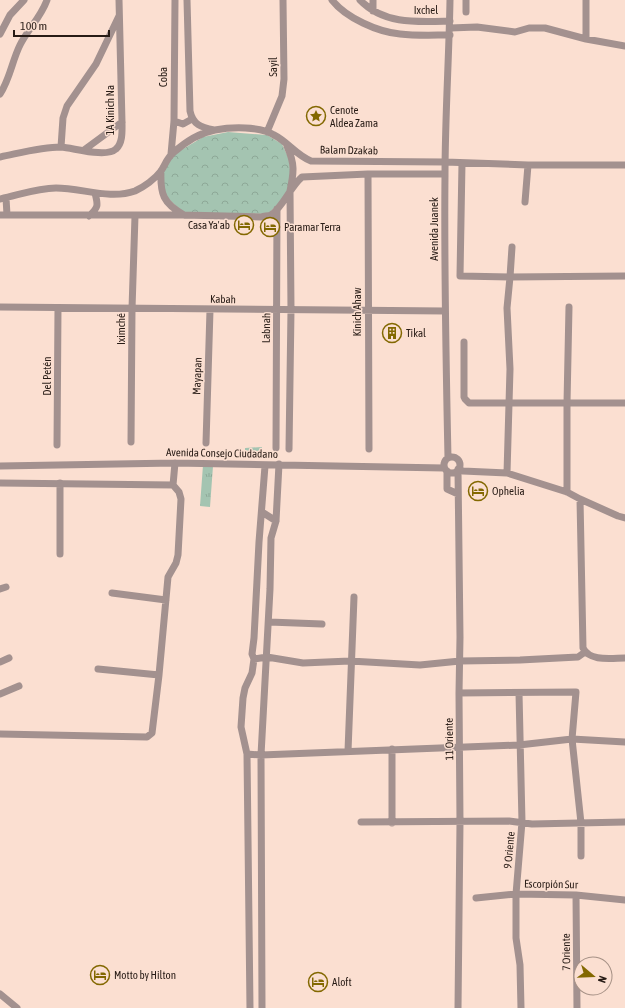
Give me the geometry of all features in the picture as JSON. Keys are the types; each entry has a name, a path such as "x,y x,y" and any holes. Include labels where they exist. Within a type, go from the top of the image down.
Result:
{"street":[{"path":"0,34 10,15 24,0"},
{"path":"0,94 8,79 20,46 44,10 48,0"},
{"name":"1A Kinich Na","path":"0,157 61,147 101,152 110,152 116,149 121,140 122,122 119,0"},
{"name":"Coba","path":"171,154 174,121 175,0"},
{"path":"187,0 189,99 192,119 204,127 214,130"},
{"name":"Sayil","path":"267,132 282,96 284,79 283,0"},
{"path":"332,0 336,5 352,17 370,26 400,34 450,28 477,27 515,32 529,28 545,28 586,39 625,46"},
{"name":"Ixchel","path":"360,0 374,11 389,18 450,28"},
{"path":"373,0 374,11"},
{"name":"Avenida Juanek","path":"448,458 445,311 445,162 450,0"},
{"path":"466,0 466,12"},
{"path":"586,0 586,39"},
{"path":"61,147 63,118 67,106 96,64 120,14"},
{"path":"385,31 389,18"},
{"path":"174,121 183,124 192,119"},
{"path":"84,150 122,122"},
{"name":"Balam Dzakab","path":"3,199 36,190 56,188 118,195 135,191 149,182 161,171 171,154 186,142 214,130 250,128 267,132 281,138 303,158 311,161 445,162 528,165 625,165"},
{"path":"286,144 294,166 294,175 290,191 291,310 289,449"},
{"path":"462,163 460,276 510,278 625,276"},
{"path":"525,202 528,165"},
{"path":"161,171 160,185 162,195 171,206 184,215"},
{"path":"3,199 4,215 184,215 261,217 270,215 277,209 295,183 302,177 368,174 445,174"},
{"name":"Kinich Ahaw","path":"368,174 369,449"},
{"path":"89,216 96,210 97,206 95,193"},
{"name":"Labnah","path":"276,448 277,209"},
{"name":"Iximché","path":"131,442 132,309 135,216"},
{"path":"507,473 510,369 507,308 512,247"},
{"name":"Kabah","path":"0,307 445,311"},
{"path":"567,492 569,307"},
{"name":"Del Petén","path":"57,445 58,308"},
{"name":"Mayapan","path":"206,442 210,310"},
{"path":"464,342 465,399 471,403 625,403"},
{"path":"458,470 460,464 458,459 453,457 448,458 444,462 447,489 458,494"},
{"path":"0,734 147,737 152,733 168,577 176,563 178,555 181,499 179,492 174,485 175,463"},
{"name":"Avenida Consejo Ciudadano","path":"0,466 175,463 265,466 280,464 446,470"},
{"path":"262,1008 261,755 267,657 271,538 276,521 280,464"},
{"path":"250,1008 247,754 241,727 245,688 252,673 254,659 252,654 265,466"},
{"path":"446,470 452,473 458,470 507,473 567,492 580,500 625,518"},
{"name":"11 Oriente","path":"458,470 460,661 458,1008"},
{"path":"0,483 174,485"},
{"path":"60,484 60,554"},
{"path":"580,500 583,648 585,652 596,658 625,658"},
{"path":"262,512 276,521"},
{"path":"259,542 271,538"},
{"path":"257,587 270,589"},
{"path":"112,593 166,600"},
{"path":"348,751 350,661 354,597"},
{"path":"268,622 322,624"},
{"path":"254,659 267,657 303,663 350,661 420,665 460,661 578,657 585,652"},
{"path":"0,662 9,658"},
{"path":"98,669 159,675"},
{"path":"252,673 265,679"},
{"path":"0,694 19,686"},
{"path":"459,693 576,692 572,739 581,823 581,856"},
{"name":"9 Oriente","path":"519,693 522,822 516,894 516,938 520,964 521,1008"},
{"path":"247,754 261,755 460,747 519,744 572,739 625,742"},
{"path":"392,749 392,823"},
{"path":"361,822 392,823 509,821 532,824 625,822"},
{"path":"249,848 261,847"},
{"name":"Escorpión Sur","path":"476,898 516,894 576,895 625,900"},
{"name":"7 Oriente","path":"576,895 577,1008"},
{"path":"0,994 17,1008"}],"green space":[{"path":"228,132 267,135 282,144 289,159 291,179 288,191 268,214 184,213 163,194 163,172 173,155 203,137"},
{"path":"262,447 262,456 245,457 245,448"},
{"path":"203,465 213,466 210,507 200,506"}],"place":[{"name":"Cenote Aldea Zama","path":"316,116"},
{"name":"Casa Ya'ab","path":"244,225"},
{"name":"Paramar Terra","path":"270,227"},
{"name":"Tikal","path":"392,333"},
{"name":"Ophelia","path":"478,491"},
{"name":"Motto by Hilton","path":"100,975"},
{"name":"Aloft","path":"318,982"}]}
